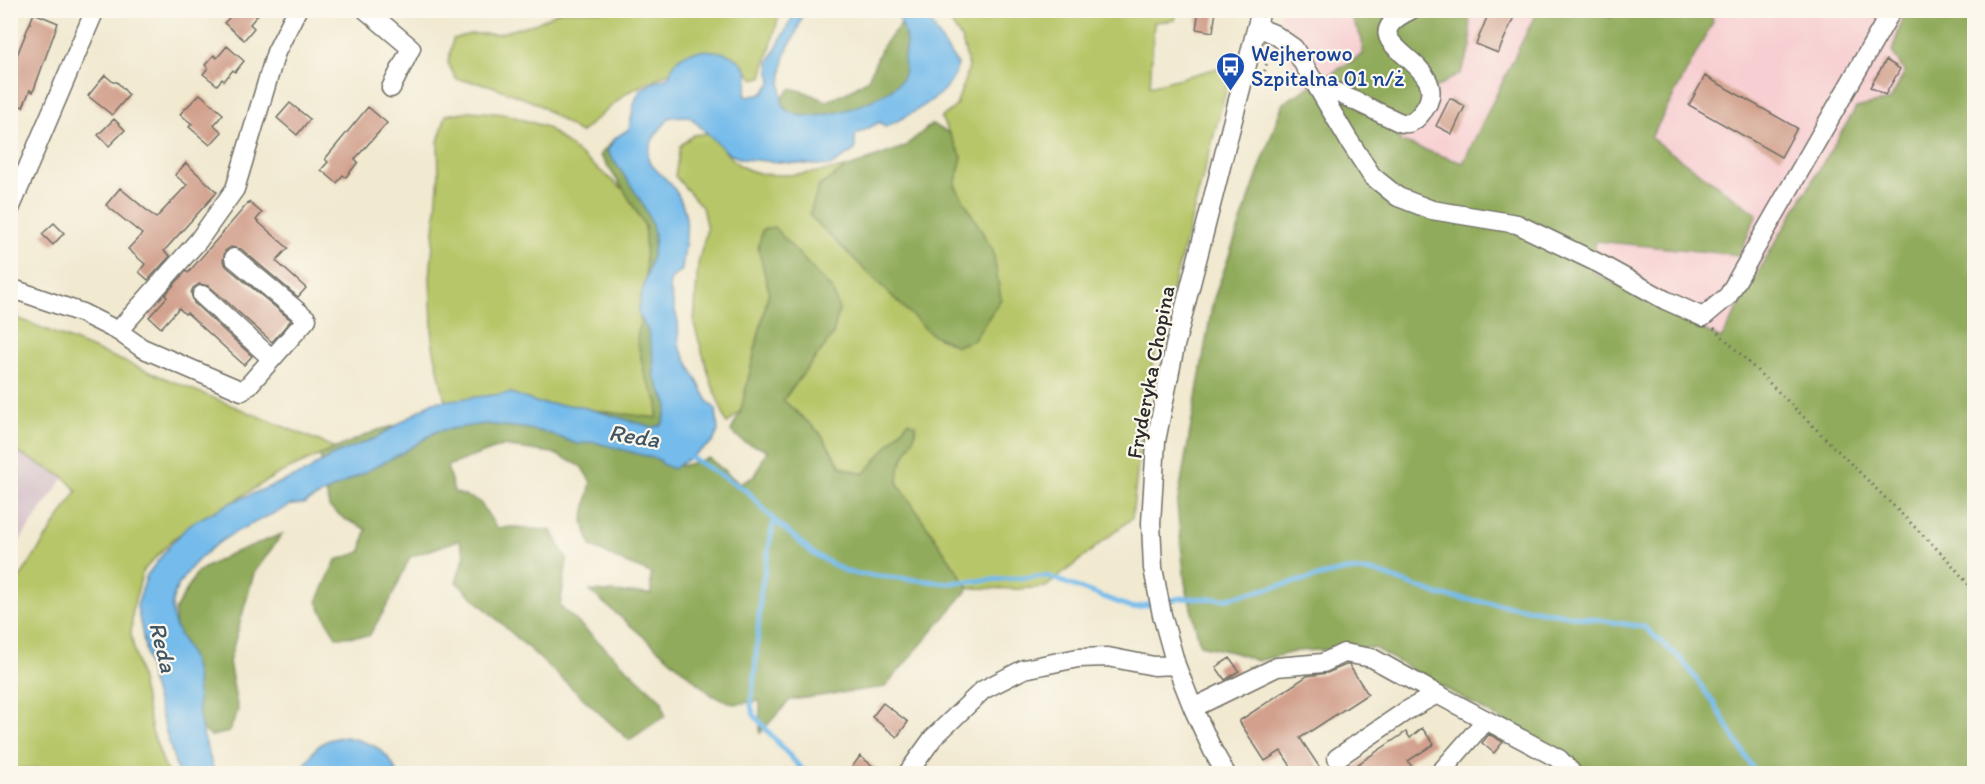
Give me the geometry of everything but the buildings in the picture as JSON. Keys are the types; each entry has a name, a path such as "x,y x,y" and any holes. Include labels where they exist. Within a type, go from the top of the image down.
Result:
{"street":[{"path":"10,209 95,10"},
{"path":"118,331 198,241 235,189 276,52 297,10"},
{"path":"366,10 411,48 391,88"},
{"path":"1313,81 1399,122 1412,123 1424,111 1431,94 1430,85 1419,66 1393,46 1389,35 1389,26 1392,21 1411,10"},
{"path":"1259,19 1274,34 1294,48 1372,176 1398,197 1432,210 1517,224 1702,317 1728,296 1892,10"},
{"name":"Fryderyka Chopina","path":"1226,774 1193,708 1176,665 1162,615 1153,568 1151,523 1156,441 1175,346 1259,19"},
{"path":"10,288 82,313 118,331 142,348 242,391 307,319 234,258"},
{"path":"202,295 272,359"},
{"path":"1193,708 1276,667 1323,663 1344,653 1372,658 1559,759 1574,774"},
{"path":"907,774 933,738 983,690 1024,669 1078,658 1108,657 1154,666 1176,665"},
{"path":"1337,758 1406,711 1437,694"},
{"path":"1439,774 1486,720"}],"path":[{"path":"1262,82 1270,53"},
{"path":"1702,317 1948,560 1974,591"}],"shaded area":[{"path":"1282,11 1974,11 1721,339 1591,272 1313,105 1284,51 1274,48"},
{"path":"11,449 64,477 11,553"}],"green space":[{"path":"776,10 779,16 762,77 754,79 736,59 712,52 628,92 580,133 536,103 489,85 456,79 448,63 453,39 470,34 497,34 537,23 560,11"},
{"path":"943,11 1177,11 1175,20 1154,22 1150,86 1233,64 1147,384 1132,518 1046,587 969,588 898,484 899,468 915,434 908,422 865,474 841,467 820,433 783,400 833,335 758,247 769,291 741,410 727,424 711,382 694,324 698,264 707,229 702,207 675,176 680,146 693,135 709,133 741,166 764,174 792,174 846,168 819,186 993,251 955,185 962,157 941,118 956,106 969,67 962,40"},
{"path":"1348,11 1470,11 1471,47 1460,74 1431,90 1399,141 1463,163 1537,11 1593,11 1611,18 1615,11 1711,11 1713,22 1651,138 1757,214 1739,255 1596,241 1591,271 1721,339 1768,255 1856,108 1890,100 1905,72 1892,52 1905,11 1974,11 1974,773 1585,773 1563,755 1374,648 1298,651 1257,661 1236,653 1200,645 1185,583 1177,505 1213,301 1283,103 1363,54 1362,39"},
{"path":"900,25 919,41 905,114 761,122 791,88 827,101 848,92 868,79 883,45"},
{"path":"470,111 505,114 546,127 624,190 645,226 645,376 658,402 657,418 522,403 447,410 433,346 430,278 439,174 438,142 446,115"},
{"path":"932,124 949,133 962,157 955,185 993,251 1001,299 974,340 957,346 931,334 809,215 819,186 846,168 904,147"},
{"path":"613,140 652,196 676,408 661,449 681,466 709,458 740,484 755,476 767,450 744,442 731,431 741,410 769,291 758,247 763,229 774,227 833,291 839,310 833,335 783,400 820,433 841,467 864,474 908,422 916,425 915,434 899,468 898,484 969,588 885,687 790,700 760,733 760,701 734,704 712,695 590,591 651,594 651,573 591,546 583,521 591,482 581,466 553,453 502,446 447,466 454,492 479,501 497,528 516,527 552,531 567,560 560,606 662,701 665,716 629,740 456,582 465,555 459,540 410,557 391,599 369,636 336,637 317,602 336,560 361,552 366,529 345,519 329,507 320,455 378,430 428,418 567,407 657,418 658,402 645,376 637,339 646,283 645,226 600,155"},
{"path":"10,315 336,448 278,474 174,538 143,571 133,607 131,635 152,731 167,773 75,773 56,767 11,769 11,591 77,491 64,477 11,449"},
{"path":"282,534 254,573 229,662 238,711 229,732 211,736 195,724 176,641 175,610 197,572 230,554"}],"water":[{"name":"Reda","path":"788,11 803,12 795,35 787,48 782,69 783,105 791,113 806,116 824,115 844,110 864,104 896,86 905,73 906,41 896,11 926,11 937,34 957,64 954,76 941,93 913,113 885,127 880,122 855,135 855,150 830,166 742,159 729,154 689,116 670,117 655,136 648,159 673,187 680,198 686,217 682,270 672,278 669,285 678,323 679,346 709,403 716,409 718,431 713,442 673,469 662,464 660,460 594,442 577,444 548,433 523,428 485,424 437,431 404,452 303,504 291,505 232,534 194,564 175,591 173,599 174,622 195,669 199,716 214,773 178,773 152,684 137,606 147,575 190,524 230,503 311,470 313,466 331,456 378,437 433,402 511,393 538,403 579,406 652,427 663,423 668,405 654,376 654,361 648,331 638,313 653,254 654,234 651,222 638,196 607,151 615,138 629,129 635,101 642,89 668,77 677,60 685,55 706,50 738,60 745,67 748,78 745,94 748,97 762,94 771,83 769,62 793,16"},
{"path":"345,737 370,744 383,752 397,773 301,773 322,743"}],"waterway":[{"path":"687,455 747,491 774,520 814,554 847,572 948,583 1047,576 1133,608 1181,598 1224,599 1346,570 1376,572 1439,595 1644,627 1683,661 1715,705 1756,774"},
{"path":"774,520 761,591 751,706 754,715 806,774"}],"place":[{"name":"Wejherowo Szpitalna 01 n/ż","path":"1230,92"}]}
